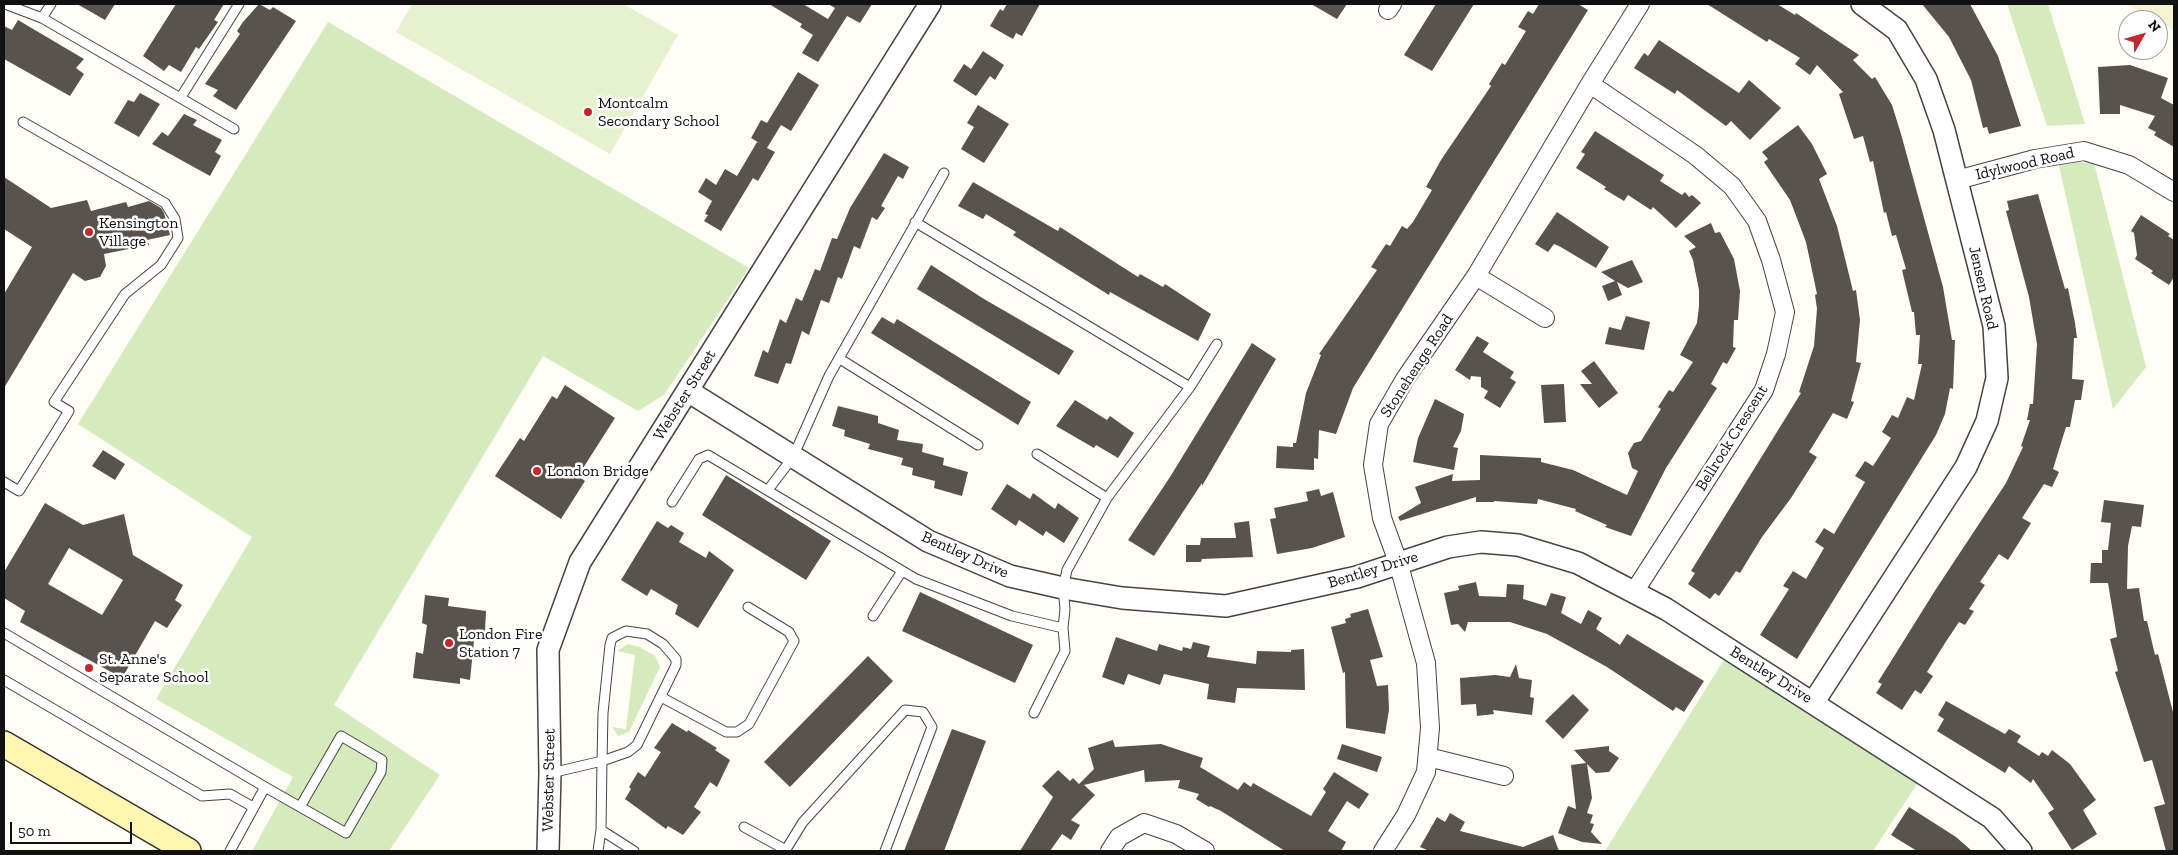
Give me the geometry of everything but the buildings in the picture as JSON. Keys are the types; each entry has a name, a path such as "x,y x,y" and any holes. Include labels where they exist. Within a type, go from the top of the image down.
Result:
{"main road":[{"path":"4,744 188,851"}],"street":[{"name":"Webster Street","path":"548,851 550,773 548,650 580,562 930,4"},
{"name":"Stonehenge Road","path":"1383,851 1406,815 1426,772 1430,728 1426,663 1398,562 1382,518 1373,465 1379,424 1404,379 1476,276 1590,84 1640,4"},
{"name":"Jensen Road","path":"1813,702 1966,467 1987,421 1997,378 1994,326 1944,130 1926,79 1897,30 1862,4"},
{"name":"Bellrock Crescent","path":"1590,84 1695,155 1732,186 1757,221 1771,260 1784,312 1776,354 1764,390 1634,592"},
{"name":"Idylwood Road","path":"1957,180 2035,159 2084,151 2129,165 2174,192"},
{"path":"1476,276 1545,318"},
{"name":"Bentley Drive","path":"688,390 928,541 1010,576 1063,588 1122,598 1226,606 1357,577 1448,547 1481,542 1518,544 1578,563 1666,609 1992,818 2021,851"},
{"path":"1428,757 1504,776"},
{"path":"1110,851 1119,838 1144,823 1176,834 1205,851"}],"lane":[{"path":"4,4 42,18 234,129"},
{"path":"42,18 51,4"},
{"path":"181,97 239,4"},
{"path":"4,482 19,491 69,411 54,402 125,294 161,265 178,238 175,219 165,203 23,122"},
{"path":"768,490 793,456 829,376 914,222 944,172"},
{"path":"914,222 1190,387"},
{"path":"1034,714 1065,651 1063,588 1067,570 1107,498 1190,387 1217,344"},
{"path":"840,359 978,445"},
{"path":"1037,454 1107,498"},
{"path":"672,502 699,459 708,455 916,579 1012,616 1063,628"},
{"path":"873,616 902,571"},
{"path":"661,697 726,732 737,732 749,724 794,641 790,632 748,607"},
{"path":"550,773 602,761 628,752 637,745 676,665 676,659 669,649 656,639 637,632 626,631 612,638 603,713 602,761 601,830 598,851"},
{"path":"4,633 300,807 346,833 382,772 382,760 341,736 300,807"},
{"path":"4,680 202,796 230,794 253,807"},
{"path":"744,827 785,850 803,822 905,710 923,712 932,727 885,851"},
{"path":"230,851 253,807 266,787"},
{"path":"601,830 634,851"}],"shaded area":[{"path":"2126,4 2174,4 2174,31 2168,27 2168,10 2138,10"}],"green space":[{"path":"412,4 623,4 678,35 610,154 396,32"},
{"path":"2007,4 2048,4 2085,124 2047,126"},
{"path":"328,22 749,268 664,395 638,411 543,356 334,705 440,775 389,851 252,851 293,777 156,699 252,537 78,424"},
{"path":"2058,161 2094,163 2146,367 2113,409"},
{"path":"628,644 640,647 655,656 660,667 629,732 618,736 612,727 626,729 635,655 617,651"},
{"path":"1725,658 1919,781 1873,851 1605,851"}],"place":[{"name":"Montcalm Secondary School","path":"588,112"},
{"name":"Kensington Village","path":"89,232"},
{"name":"London Bridge","path":"537,471"},
{"name":"London Fire Station 7","path":"449,643"},
{"name":"St. Anne's Separate School","path":"89,668"}]}
